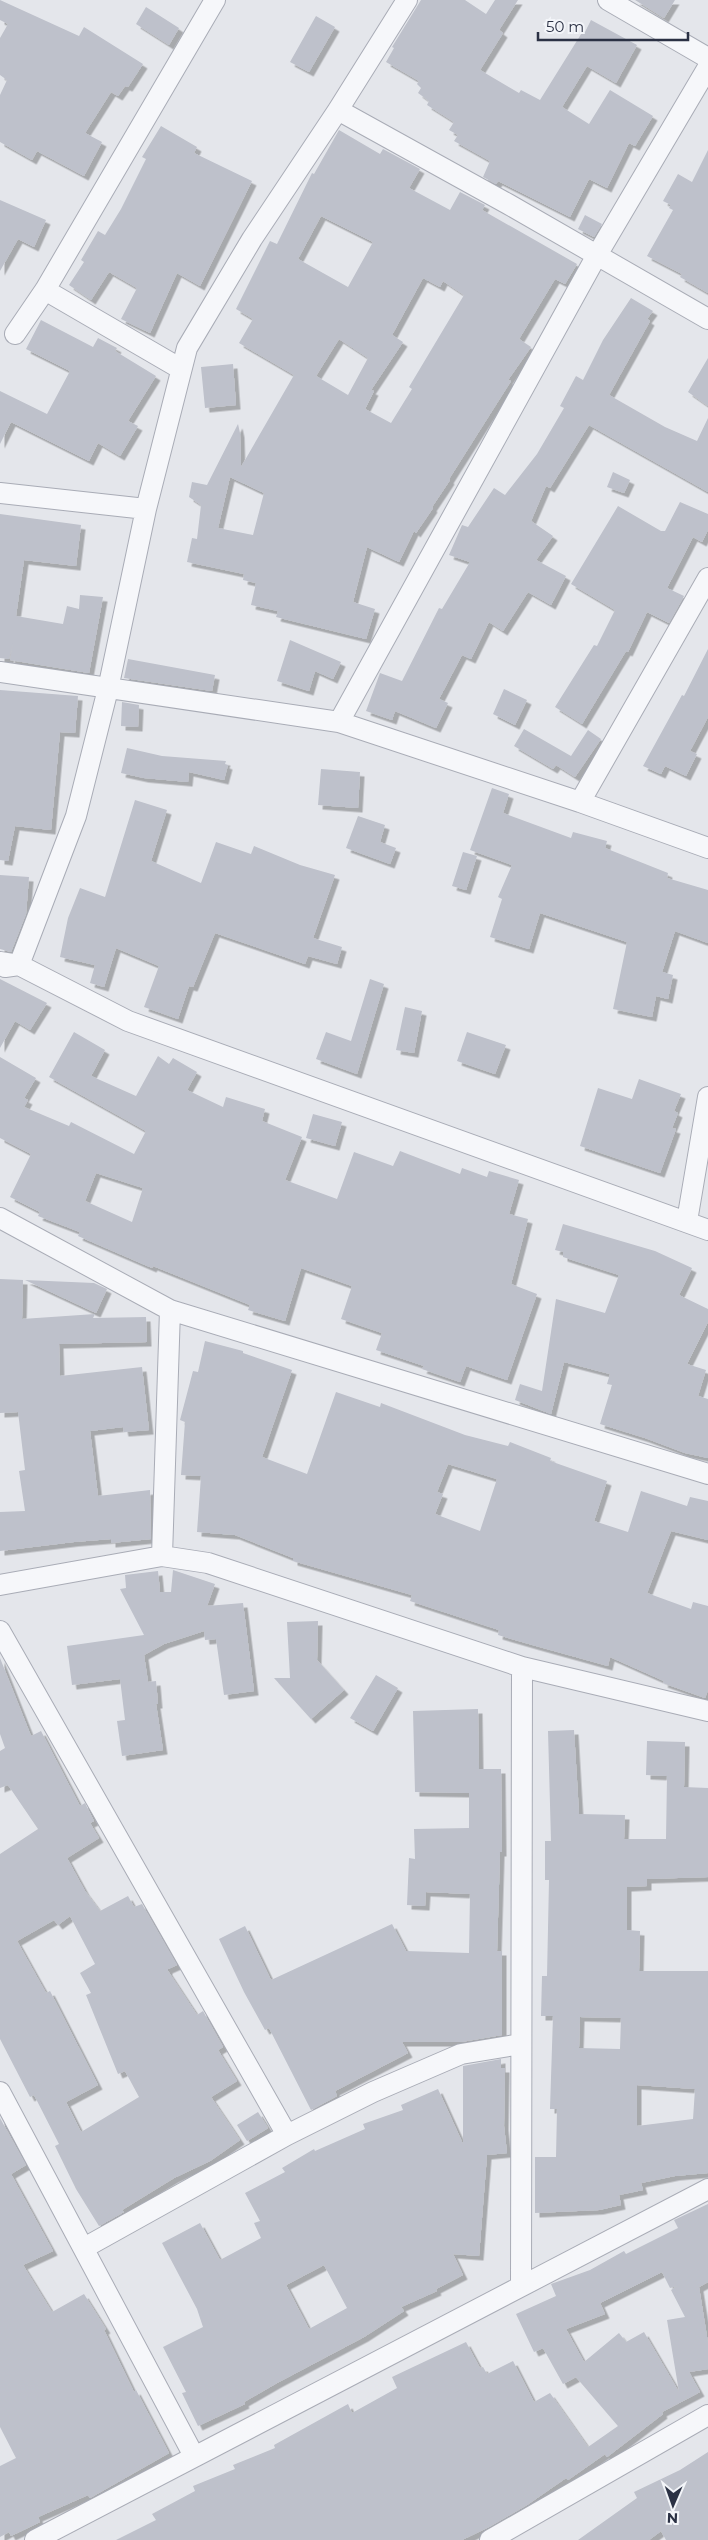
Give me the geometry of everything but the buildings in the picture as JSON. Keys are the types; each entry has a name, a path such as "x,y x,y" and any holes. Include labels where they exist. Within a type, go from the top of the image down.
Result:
{"street":[{"path":"15,334 45,290 215,0"},
{"path":"407,0 338,110 252,238 187,348 146,509 108,690 76,816 6,965 128,1021 708,1230"},
{"path":"608,0 708,58"},
{"path":"339,722 597,255 708,67"},
{"path":"338,110 708,319"},
{"path":"45,290 181,369"},
{"path":"0,493 146,509"},
{"path":"580,802 708,578"},
{"path":"0,672 108,690 339,722 580,802 708,848"},
{"path":"687,1221 708,1097"},
{"path":"0,1218 170,1310 708,1474"},
{"path":"162,1556 170,1310"},
{"path":"0,1586 162,1556 208,1563 522,1666 708,1711"},
{"path":"0,1631 287,2134"},
{"path":"521,2285 522,1666"},
{"path":"84,2248 287,2134 372,2092 461,2054 521,2044"},
{"path":"0,2092 194,2456"},
{"path":"35,2540 708,2189"},
{"path":"490,2540 708,2415"}]}
